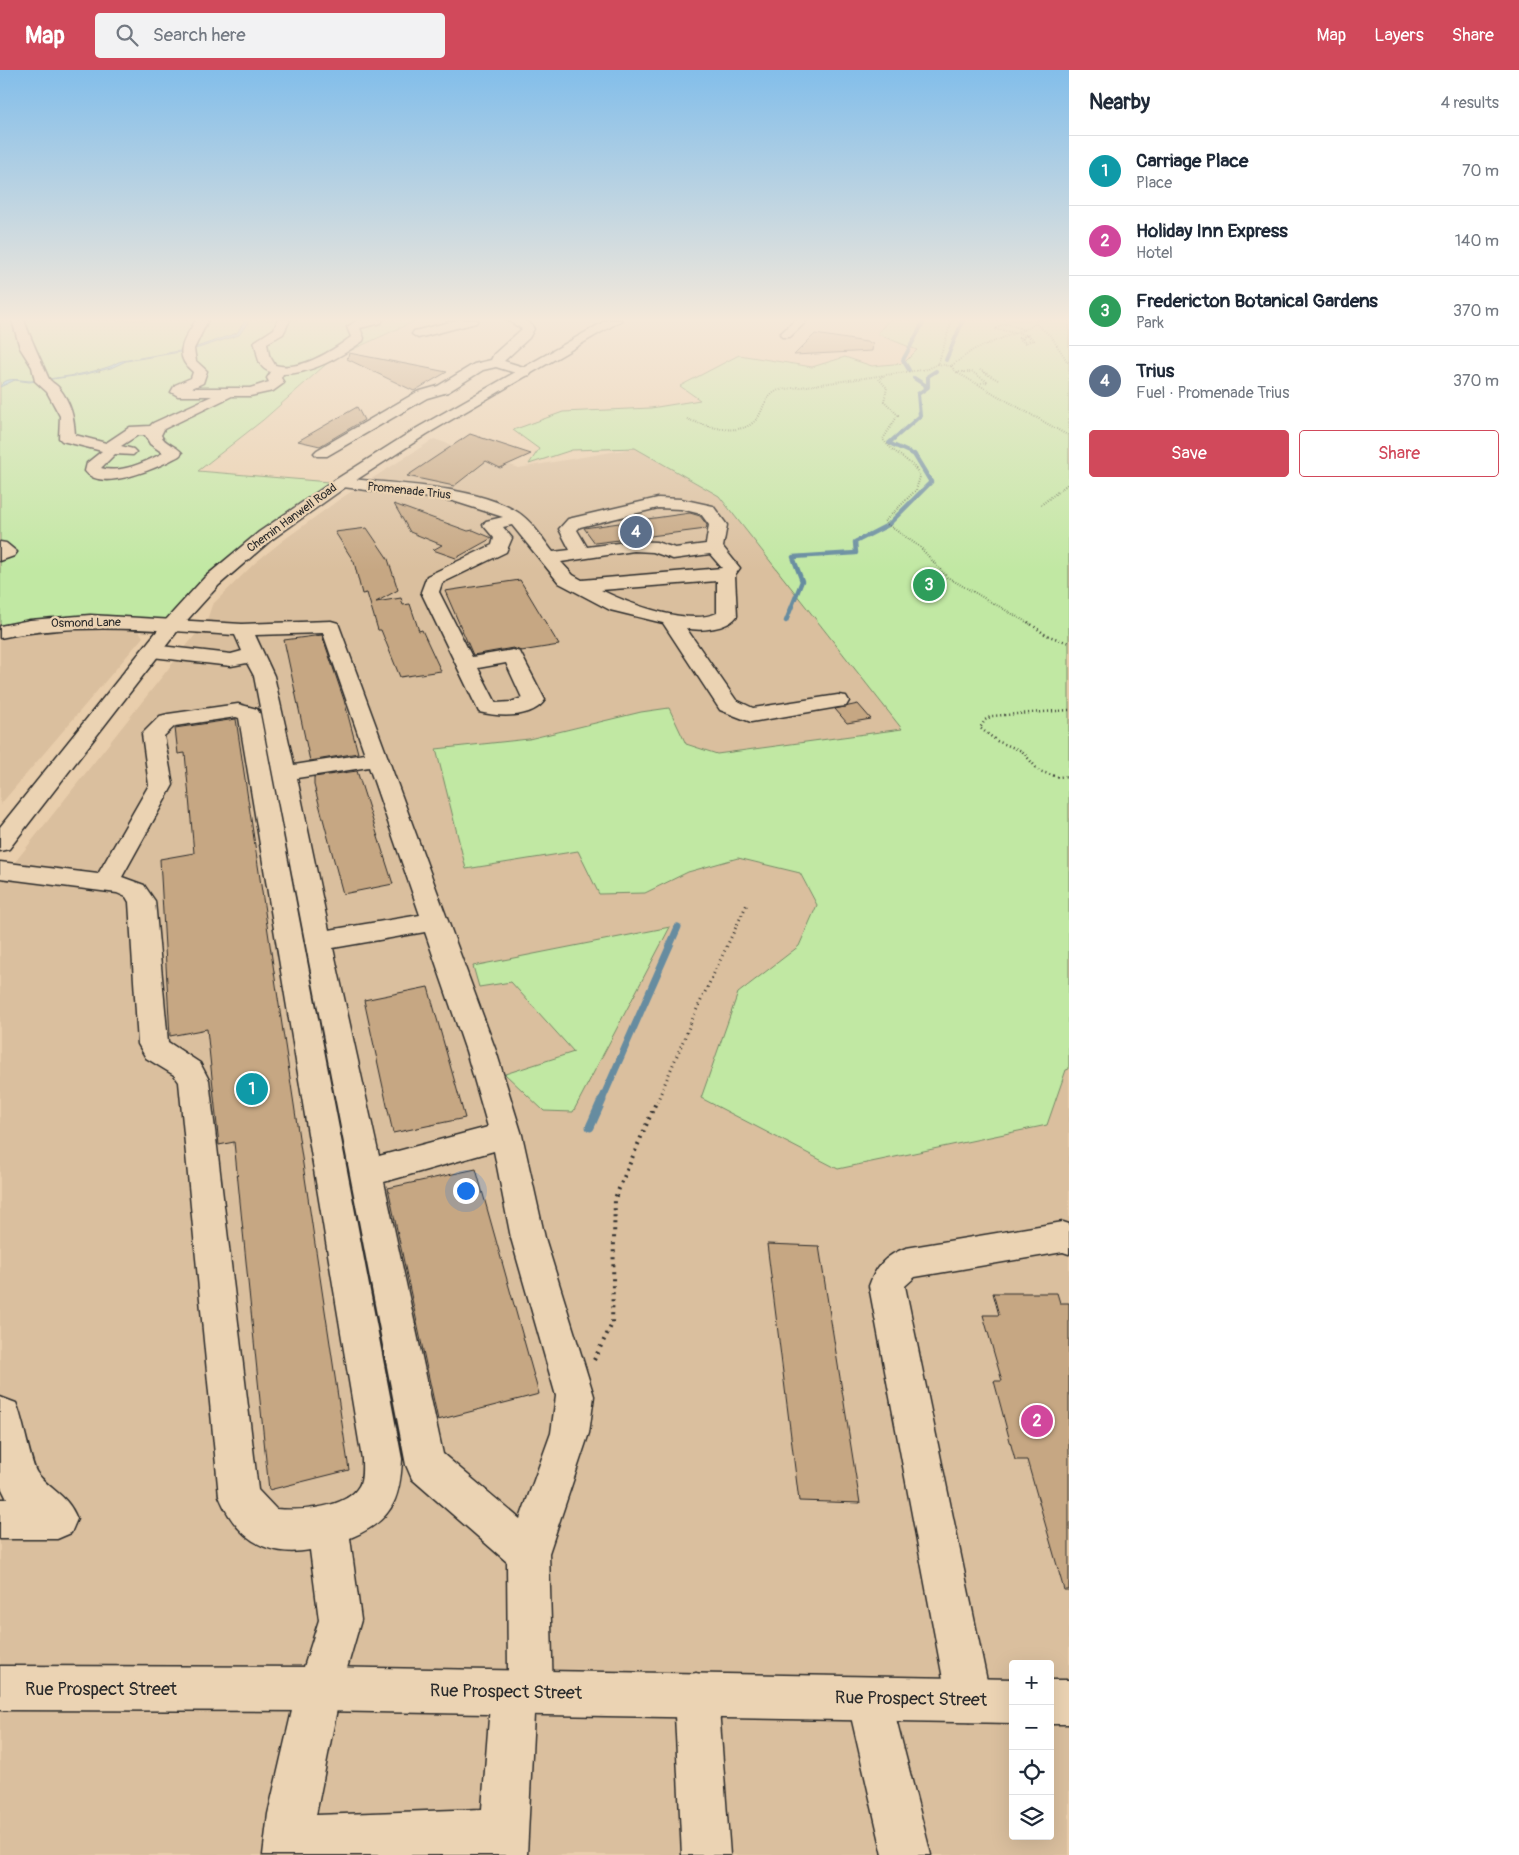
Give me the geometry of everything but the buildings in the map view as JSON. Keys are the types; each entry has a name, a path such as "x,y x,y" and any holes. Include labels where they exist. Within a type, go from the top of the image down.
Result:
{"main road":[{"path":"60,403 67,416 67,438 108,444 134,453 146,461 154,462"},
{"path":"108,444 106,456 93,466 96,473 117,474 138,470 174,453 155,441 154,431 162,423 209,403"},
{"path":"322,453 408,403"},
{"name":"Chemin Hanwell Road","path":"0,843 172,625 212,581 264,536 341,483 422,431 470,403"},
{"path":"108,444 135,430 154,431"},
{"name":"Promenade Trius","path":"341,483 454,496 491,506 515,519 566,579 617,606 670,619 693,624 713,622 727,616 726,575"},
{"path":"581,553 568,529 574,522 658,503 681,504 707,510 718,525 714,548"},
{"path":"466,664 430,592 434,580 500,548 503,538 492,525 515,519"},
{"path":"549,558 634,546 656,547 673,554 714,548"},
{"path":"0,547 8,552 0,556"},
{"path":"586,589 726,575 731,568 714,548"},
{"path":"670,619 728,705 751,715 838,701"},
{"name":"Osmond Lane","path":"0,632 49,624 90,622 172,625 248,643"},
{"path":"152,652 231,660 248,643 331,627 481,1051 506,1135 528,1238 575,1396 570,1433 528,1553 522,1692 504,1843 288,1847 292,1814 319,1689 340,1620 328,1526"},
{"path":"248,643 264,676 426,1465 528,1553"},
{"path":"0,870 122,885 135,891 142,901 153,1044 157,1052 186,1068 193,1076 196,1092 240,1496 248,1513 265,1526 287,1532 328,1526 360,1512 374,1501 380,1488 382,1460 249,714 238,710 168,721 157,729 153,734 161,785 106,882"},
{"path":"284,773 378,758"},
{"path":"318,942 436,921"},
{"path":"366,1172 506,1135"},
{"path":"969,1700 888,1286 890,1277 906,1263 1063,1237 1069,1239"},
{"path":"0,1416 3,1416 19,1483 57,1519 0,1519"},
{"name":"Rue Prospect Street","path":"0,1688 319,1689 1009,1701"},
{"path":"696,1695 706,1855"},
{"path":"869,1699 907,1855"},
{"path":"1054,1702 1069,1702"}],"path":[{"path":"687,419 700,425 739,428 753,424 765,403"},
{"path":"886,403 898,415 883,439 887,446 916,469 920,476 919,486 884,522 920,547 947,577 1018,615 1046,635 1069,643"},
{"path":"1013,403 1069,436"},
{"path":"1041,505 1069,483"},
{"path":"1069,710 992,716 984,720 980,728 997,741 1022,751 1039,771 1058,777 1069,776"},
{"path":"575,1396 612,1324 615,1198 696,1011 747,904"}],"shaded area":[{"path":"434,439 519,468 635,448 719,496 902,729 717,754 686,744 641,712 529,739 437,749 466,869 578,851 645,893 688,872 738,858 800,873 817,905 799,946 738,993 1069,1069 1069,1855 0,1855 0,881 207,620 212,605 256,562 340,499"},
{"path":"134,623 143,637 0,805 0,632"}],"green space":[{"path":"0,403 282,403 198,471 341,483 265,536 172,625 0,632"},
{"path":"680,403 1069,403 1069,1069 1066,1070 1047,1125 838,1169 701,1098 738,993 799,946 817,905 800,873 738,858 688,872 645,893 599,894 578,851 466,869 436,749 529,739 641,712 669,708 686,744 717,754 902,729 719,496 635,448 572,450 529,464 539,449 513,430 563,412 651,408"},
{"path":"670,927 573,1112 544,1111 505,1074 574,1052 511,982 479,987 473,966"}],"waterway":[{"path":"914,455 889,443 920,416 919,403"},
{"path":"786,621 802,581 793,557 856,553 855,542 888,525 931,482 914,455"},
{"path":"601,1102 678,927"},
{"path":"590,1127 602,1100"}],"place":[{"name":"Trius","path":"636,532"},
{"name":"Fredericton Botanical Gardens","path":"929,585"},
{"name":"Carriage Place","path":"252,1089"},
{"name":"Holiday Inn Express","path":"1037,1421"}]}
